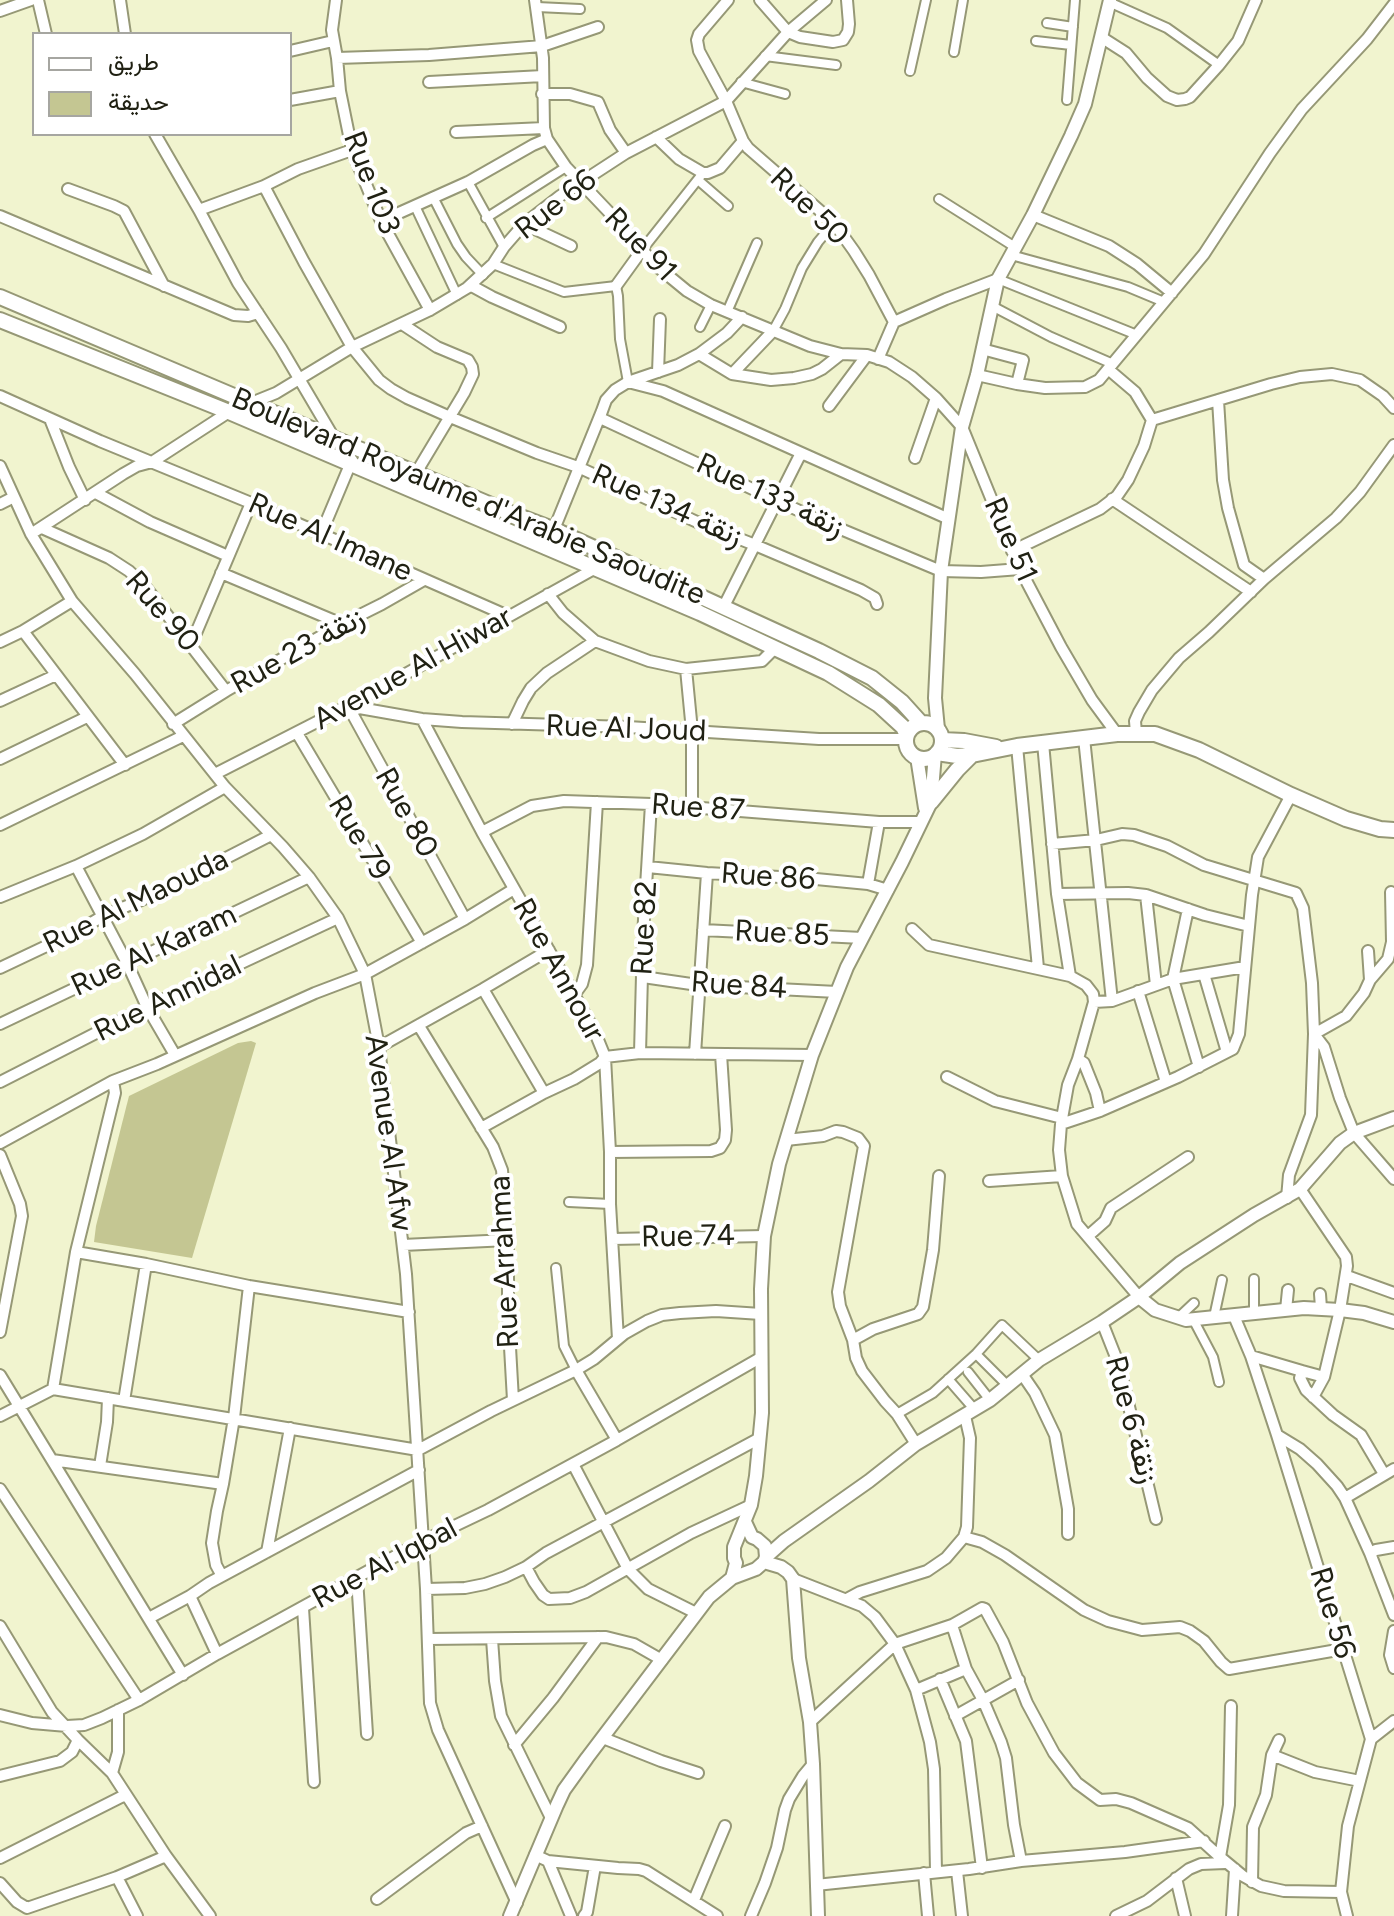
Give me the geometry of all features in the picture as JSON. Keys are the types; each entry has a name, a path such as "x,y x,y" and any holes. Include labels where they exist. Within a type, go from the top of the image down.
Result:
{"main road":[{"name":"Boulevard Royaume d'Arabie Saoudite","path":"0,297 555,530 846,664 872,678 902,702 933,737"},
{"name":"Boulevard Royaume d'Arabie Saoudite","path":"0,320 229,412 700,613 828,673 868,698 903,727 909,750 917,757"},
{"path":"906,737 913,727 933,737 957,756 1117,734 1155,734 1199,750 1346,819 1394,830"},
{"path":"933,737 1001,749"},
{"path":"917,757 926,758 933,737"},
{"path":"926,812 950,778 972,755"}],"street":[{"path":"0,11 31,0"},
{"path":"38,0 46,32"},
{"path":"120,0 125,32"},
{"name":"Rue 103","path":"336,0 332,20 333,41 352,150 381,221 430,310"},
{"name":"Rue 50","path":"728,0 710,18 697,40 699,51 743,141 757,158 834,223 854,251 894,322"},
{"path":"760,0 788,32 800,37 837,42 843,40 849,28 847,0"},
{"name":"Rue 66","path":"229,412 276,393 352,347 457,295 483,275 524,224 579,183 626,153 726,101 788,32 826,0"},
{"path":"910,71 926,0"},
{"path":"954,52 963,0"},
{"path":"1067,100 1075,0"},
{"path":"1101,37 1126,53 1167,96 1177,100 1190,97 1238,41 1256,0"},
{"path":"732,1578 736,1563 733,1552 751,1505 760,1438 764,1236 786,1140 812,1055 862,938 926,812 941,571 962,427 998,279 1033,215 1085,104 1110,1 1167,28 1219,65"},
{"path":"545,134 542,46 536,3 580,9"},
{"path":"977,375 1045,388 1085,387 1099,380 1204,254 1295,117 1367,39 1394,4"},
{"path":"1047,23 1073,27"},
{"path":"337,58 542,46 598,27"},
{"path":"292,51 333,41"},
{"path":"1036,41 1071,45"},
{"path":"765,56 836,65"},
{"path":"429,82 543,76"},
{"path":"741,82 785,94"},
{"path":"292,100 340,91"},
{"path":"542,94 570,94 598,102 610,130 626,153"},
{"path":"456,132 545,134"},
{"path":"381,221 468,182 533,145 545,134"},
{"name":"Rue 91","path":"545,134 579,183 676,282 711,305 810,346 878,359"},
{"path":"156,136 238,283 334,438"},
{"path":"656,137 728,206"},
{"path":"628,382 620,339 616,286 700,176 720,168 743,141"},
{"path":"199,210 352,150"},
{"path":"486,218 566,167"},
{"path":"468,182 504,247"},
{"name":"Rue 134 زنقة","path":"264,186 352,347 379,380 391,389 450,417 578,467 697,522 861,590 875,598 877,604"},
{"path":"68,189 124,211 164,286"},
{"path":"433,197 457,244 483,275"},
{"path":"939,199 1013,251 1168,298"},
{"path":"415,206 457,295"},
{"path":"1033,215 1109,246 1137,264 1168,298"},
{"path":"0,216 234,315 258,313"},
{"path":"732,374 773,331 802,268 834,223"},
{"path":"524,224 571,246"},
{"path":"727,312 757,243"},
{"path":"493,264 564,292 616,286"},
{"path":"829,406 878,359 894,322 998,279 1137,335"},
{"path":"470,285 560,327"},
{"path":"700,327 711,305"},
{"path":"992,306 1110,367 1135,392 1152,420 1144,446 1117,496 1100,509 1012,551"},
{"path":"546,549 609,396 628,382 678,365 699,354 742,317"},
{"path":"658,372 660,319"},
{"path":"402,324 437,347 468,360 473,374 416,473"},
{"path":"982,349 1023,360 1017,384"},
{"path":"699,354 732,374 771,380 794,378 822,369 841,354"},
{"name":"Rue 51","path":"878,359 900,367 936,398 962,427 1020,569 1092,700 1117,734"},
{"path":"1152,420 1300,377 1332,374 1360,380 1394,408"},
{"path":"628,382 663,391 949,519"},
{"name":"Rue Al Imane","path":"0,396 508,616"},
{"path":"915,458 936,398"},
{"path":"1218,400 1228,508 1244,565 1264,579"},
{"path":"31,534 123,474 152,462 229,412"},
{"name":"Rue 133 زنقة","path":"600,418 832,526 941,571"},
{"path":"50,419 85,500"},
{"path":"1136,733 1135,721 1139,712 1152,690 1179,658 1336,518 1360,492 1394,445"},
{"path":"321,534 357,447"},
{"path":"723,608 801,453"},
{"name":"Avenue Al Afw","path":"0,466 31,534 72,601 225,787 309,877 338,918 365,974 379,1047 409,1312 430,1703 438,1730 517,1903"},
{"path":"96,493 150,522 228,556"},
{"path":"0,504 14,497"},
{"path":"1112,499 1251,592"},
{"path":"190,642 251,503"},
{"name":"Rue 90","path":"42,528 109,558 129,571 144,585 226,691"},
{"path":"594,569 601,552"},
{"name":"Avenue Al Hiwar","path":"215,774 348,706 594,569"},
{"path":"941,571 1020,569"},
{"path":"221,573 342,624"},
{"name":"Rue 23 زنقة","path":"173,724 342,624 424,580"},
{"path":"548,594 563,613 595,641 649,661 686,669 762,661 774,649"},
{"path":"1,639 23,631 72,601"},
{"path":"23,631 125,765"},
{"path":"512,724 531,688 547,673 595,641"},
{"path":"686,669 692,731 692,806"},
{"path":"0,701 56,675"},
{"name":"Rue Al Joud","path":"348,706 422,719 819,739 906,737"},
{"name":"Rue 80","path":"348,706 465,919"},
{"path":"0,759 87,717"},
{"name":"Rue Annour","path":"422,719 594,1030 605,1057 618,1339"},
{"name":"Rue 79","path":"297,733 422,943"},
{"path":"0,825 183,736"},
{"path":"1084,738 1112,1001"},
{"path":"1043,743 1057,894 1070,976"},
{"path":"1017,746 1038,968"},
{"path":"917,757 926,812"},
{"path":"0,897 143,834 225,787"},
{"path":"947,1077 995,1101 1061,1121 1100,1111 1233,1049 1239,1034 1258,857 1291,795"},
{"name":"Rue 87","path":"482,832 532,806 564,801 692,806 879,822 926,812"},
{"path":"574,995 582,984 587,965 597,802"},
{"name":"Rue 82","path":"640,1053 651,804"},
{"path":"868,884 879,822"},
{"name":"Rue Al Maouda","path":"0,968 271,835"},
{"path":"1052,844 1134,835 1167,846 1204,865 1296,893 1300,899 1312,983 1311,1115 1291,1167 1287,1198"},
{"path":"76,866 147,1007 175,1055"},
{"name":"Rue 86","path":"648,867 868,884 888,890"},
{"path":"695,1054 707,873"},
{"name":"Rue Al Karam","path":"0,1024 309,877"},
{"path":"0,1143 113,1081 365,974 514,889"},
{"path":"1314,1034 1346,1016 1388,959 1392,942 1391,892"},
{"path":"1057,894 1146,895 1249,926"},
{"path":"1146,895 1156,985"},
{"path":"1188,909 1173,979 1199,1067"},
{"name":"Rue Annidal","path":"0,1082 147,1007 338,918"},
{"path":"912,929 929,945 1070,976 1086,985 1093,994 1094,1002 1068,1085 1061,1121 1059,1150 1062,1176 1077,1224 1139,1297 1155,1310 1194,1321 1254,1312 1321,1308 1364,1313 1394,1322"},
{"name":"Rue 85","path":"703,930 862,938"},
{"path":"379,1047 549,950"},
{"path":"1368,951 1370,980"},
{"path":"1094,1002 1112,1001 1173,979 1245,967"},
{"path":"1204,974 1227,1052"},
{"name":"Rue 84","path":"643,977 698,985 837,992"},
{"path":"483,989 544,1093"},
{"path":"1138,991 1166,1082"},
{"name":"Rue Arrahma","path":"419,1026 499,1158 508,1240 513,1400"},
{"path":"1314,1034 1324,1047 1354,1133 1394,1179"},
{"path":"481,1128 583,1073 605,1057 640,1053 812,1055"},
{"path":"610,1152 711,1151 720,1148 726,1136 721,1054"},
{"path":"1078,1059 1084,1063 1100,1111"},
{"path":"53,1389 76,1252 115,1093 113,1081"},
{"path":"510,1916 542,1858 551,1818 564,1790 709,1597 732,1578 756,1569 765,1555 916,1444 990,1400 1039,1360 1139,1297 1180,1263 1300,1189 1331,1152 1354,1133 1394,1118"},
{"path":"786,1140 823,1136 836,1131 858,1138 864,1146 838,1292 840,1306 862,1371 897,1414 916,1444"},
{"path":"0,1155 22,1216 0,1332"},
{"path":"1088,1236 1105,1221 1111,1208 1188,1157"},
{"path":"853,1340 873,1329 918,1314 923,1307 933,1250 939,1176"},
{"path":"989,1181 1062,1176"},
{"path":"1300,1189 1346,1257 1347,1276 1340,1310 1324,1377 1313,1397"},
{"path":"569,1202 610,1204"},
{"name":"Rue 74","path":"612,1239 764,1236"},
{"path":"403,1245 508,1240"},
{"path":"76,1252 249,1286 409,1312"},
{"path":"124,1401 146,1264"},
{"path":"556,1268 564,1346 617,1440"},
{"path":"1347,1276 1394,1293"},
{"path":"1254,1279 1254,1312"},
{"path":"1214,1317 1222,1280"},
{"path":"222,1576 216,1565 212,1543 234,1418 249,1286"},
{"path":"1286,1310 1288,1290"},
{"path":"1320,1294 1321,1308"},
{"path":"1178,1318 1194,1303"},
{"path":"0,1416 53,1389 418,1450 576,1370 618,1339 662,1315 716,1311 761,1314"},
{"name":"Rue 56","path":"1234,1316 1277,1435 1371,1739"},
{"path":"1194,1321 1213,1357 1219,1382"},
{"name":"Rue 6 زنقة","path":"1102,1322 1119,1365 1156,1519"},
{"path":"897,1414 933,1393 976,1354 1002,1325 1039,1360"},
{"path":"976,1354 1008,1386"},
{"path":"1251,1356 1324,1377"},
{"name":"Rue Al Iqbal","path":"0,1715 32,1723 67,1726 92,1723 139,1700 423,1541 488,1510 617,1440 760,1358"},
{"path":"1302,1371 1300,1378 1313,1397 1361,1435 1389,1471 1345,1498"},
{"path":"968,1372 990,1400"},
{"path":"1022,1374 1055,1435 1068,1509 1068,1534"},
{"path":"0,1375 183,1675"},
{"path":"847,1599 927,1571 946,1558 964,1537 967,1527 970,1413 948,1379"},
{"path":"100,1466 108,1398"},
{"path":"267,1552 290,1428"},
{"path":"1277,1435 1317,1464 1345,1498 1394,1615"},
{"path":"426,1589 485,1584 526,1567 546,1553 760,1438"},
{"path":"52,1460 223,1484"},
{"path":"573,1464 628,1569 648,1589 696,1613"},
{"path":"149,1618 419,1470"},
{"path":"0,1489 139,1700"},
{"path":"526,1567 543,1595 549,1599 570,1598 691,1533 751,1505"},
{"path":"745,1522 752,1537"},
{"path":"737,1542 752,1537 757,1539 765,1555 793,1579 799,1658 810,1722 818,1916"},
{"path":"964,1537 982,1542 1005,1555 1084,1610 1108,1621 1142,1630 1180,1627 1190,1631 1204,1641 1229,1669 1343,1649"},
{"path":"1370,1553 1394,1547"},
{"path":"736,1563 751,1570"},
{"path":"357,1578 367,1734"},
{"path":"793,1579 862,1606 875,1617 895,1644 916,1690 930,1742 934,1769 936,1872"},
{"path":"190,1596 217,1654"},
{"path":"303,1608 314,1782"},
{"path":"810,1722 895,1644 952,1625 982,1608 987,1610 1027,1703 1054,1753 1077,1783 1100,1800 1124,1800 1188,1828 1227,1863 1261,1886 1284,1891 1341,1892"},
{"path":"952,1625 966,1669 994,1722 1006,1758 1021,1861"},
{"path":"0,1626 52,1712 112,1773 210,1916"},
{"path":"1394,1631 1390,1655 1394,1668"},
{"path":"428,1639 598,1637 634,1644 662,1660"},
{"path":"514,1745 598,1637"},
{"path":"492,1639 499,1707 506,1728 551,1818"},
{"path":"916,1690 966,1669"},
{"path":"940,1679 966,1741 982,1868"},
{"path":"955,1716 1019,1680"},
{"path":"1231,1706 1227,1863 1232,1916"},
{"path":"112,1773 118,1752 118,1710"},
{"path":"1347,1916 1341,1892 1348,1826 1371,1739 1394,1721"},
{"path":"603,1738 698,1773"},
{"path":"0,1776 60,1761 72,1752 78,1740"},
{"path":"1252,1882 1253,1827 1266,1795 1272,1755 1279,1740"},
{"path":"1272,1755 1315,1772 1360,1781"},
{"path":"751,1916 777,1848 789,1799 813,1764"},
{"path":"0,1858 125,1795"},
{"path":"377,1899 466,1833 482,1826"},
{"path":"694,1900 725,1826"},
{"path":"816,1885 1204,1841"},
{"path":"0,1883 27,1908 117,1877 166,1856"},
{"path":"542,1858 639,1869 717,1916"},
{"path":"542,1858 571,1916"},
{"path":"1116,1916 1133,1913 1189,1869 1201,1864 1227,1863"},
{"path":"584,1916 595,1866"},
{"path":"957,1871 962,1916"},
{"path":"924,1873 928,1916"},
{"path":"117,1877 137,1916"},
{"path":"1176,1878 1185,1916"}],"green space":[{"path":"238,1043 256,1043 192,1258 94,1242 129,1096"}]}
